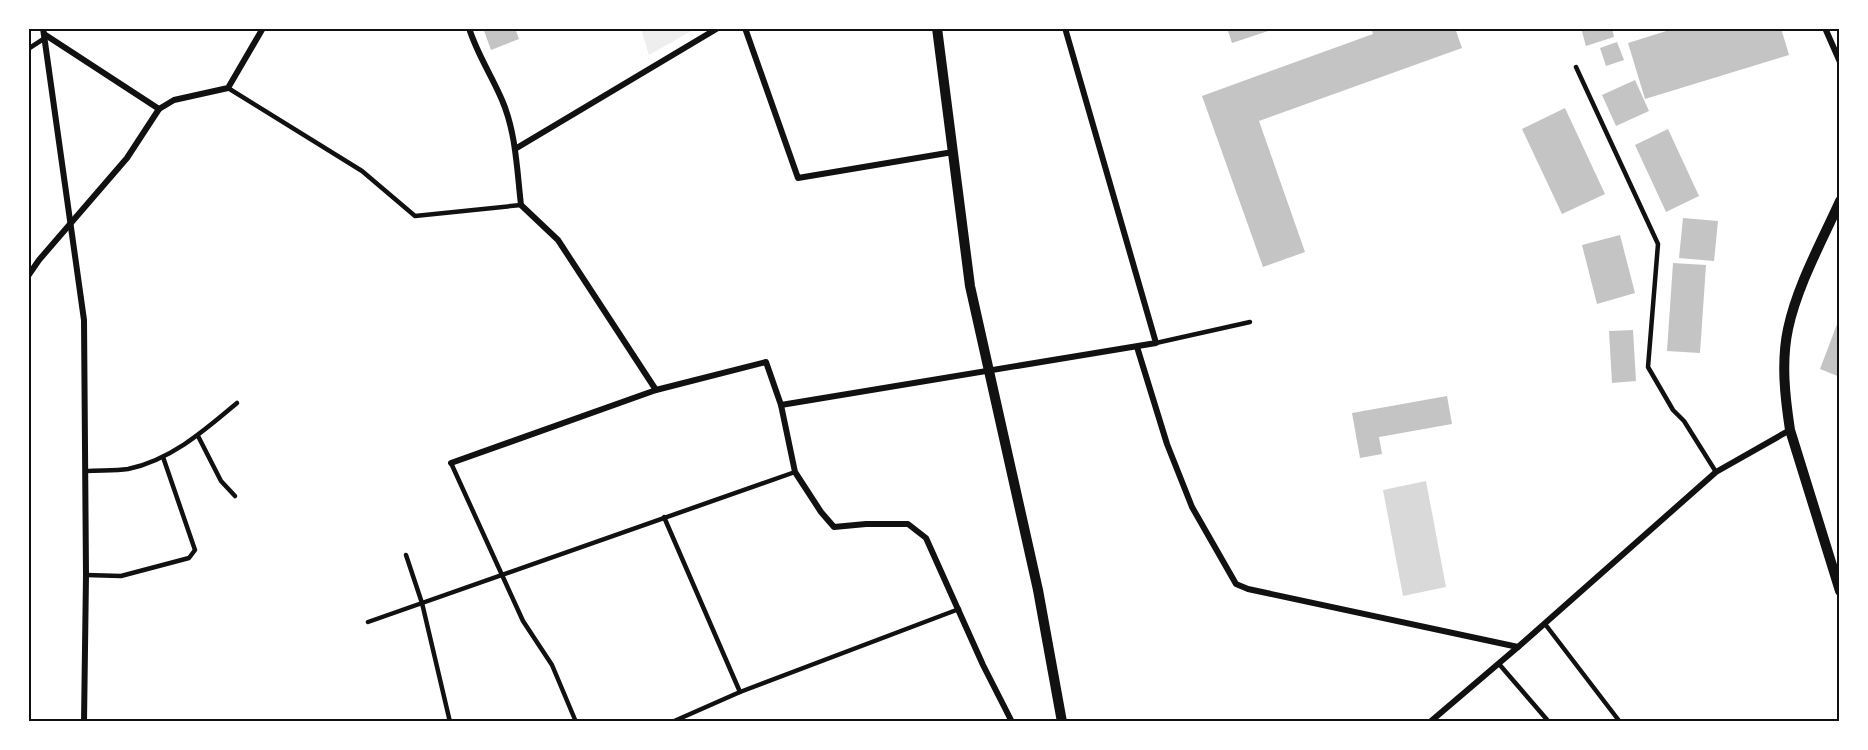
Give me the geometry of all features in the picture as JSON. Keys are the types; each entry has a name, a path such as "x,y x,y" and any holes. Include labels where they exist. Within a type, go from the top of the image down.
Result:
{"street":[{"path":"28,276 39,260 127,158 159,109 174,100 228,88 263,28"},
{"path":"469,28 475,47 503,102 515,149 521,205 558,240 656,390"},
{"path":"515,149 718,28"},
{"path":"745,28 798,178 953,152"},
{"path":"937,28 970,286 1038,590 1062,722"},
{"path":"781,405 1156,344 1065,28"},
{"path":"1825,28 1839,62"},
{"path":"44,34 159,109"},
{"path":"44,34 84,320 86,471 84,722"},
{"path":"1839,201 1798,296 1788,329 1784,361 1786,406 1790,430 1839,591"},
{"path":"1137,347 1167,444 1192,507 1236,584 1248,589 1518,648"},
{"path":"451,464 656,390 766,362 781,405 795,472 821,512 834,526 908,524 926,538 983,665 1012,722"},
{"path":"1430,722 1518,648 1716,472 1790,430"}],"lane":[{"path":"28,49 44,34"},
{"path":"1576,67 1658,244 1648,367 1673,410 1684,421 1716,472"},
{"path":"228,88 362,171 415,216 521,205"},
{"path":"1156,344 1250,322"},
{"path":"86,471 128,469 163,457 198,436 237,403"},
{"path":"198,436 222,481 234,496"},
{"path":"86,575 122,576 189,558 195,550 163,457"},
{"path":"451,464 523,621 552,665 576,722"},
{"path":"368,622 795,472"},
{"path":"664,517 740,692"},
{"path":"406,555 422,603 450,722"},
{"path":"672,722 740,692 959,609"},
{"path":"1545,624 1620,722"},
{"path":"1499,664 1549,722"}],"shaded area":[{"path":"641,29 693,29 649,55"},
{"path":"1426,481 1446,587 1403,596 1383,490"}],"building":[{"path":"483,28 515,28 519,39 491,50"},
{"path":"1227,28 1274,28 1274,29 1232,43"},
{"path":"1371,28 1455,28 1462,48 1259,121 1305,252 1263,267 1202,96 1373,34"},
{"path":"1581,28 1612,28 1614,37 1586,46"},
{"path":"1676,28 1781,28 1789,55 1645,99 1628,43"},
{"path":"1617,42 1624,60 1606,66 1600,48"},
{"path":"1635,80 1649,111 1616,126 1602,95"},
{"path":"1565,108 1605,194 1562,214 1522,129"},
{"path":"1668,129 1699,196 1666,212 1635,145"},
{"path":"1683,218 1718,221 1714,261 1679,258"},
{"path":"1620,235 1635,293 1597,304 1582,245"},
{"path":"1673,263 1706,265 1700,353 1667,351"},
{"path":"1840,319 1840,377 1820,369"},
{"path":"1633,330 1636,381 1612,383 1609,331"},
{"path":"1447,396 1452,424 1379,437 1382,454 1360,458 1352,413"}]}
